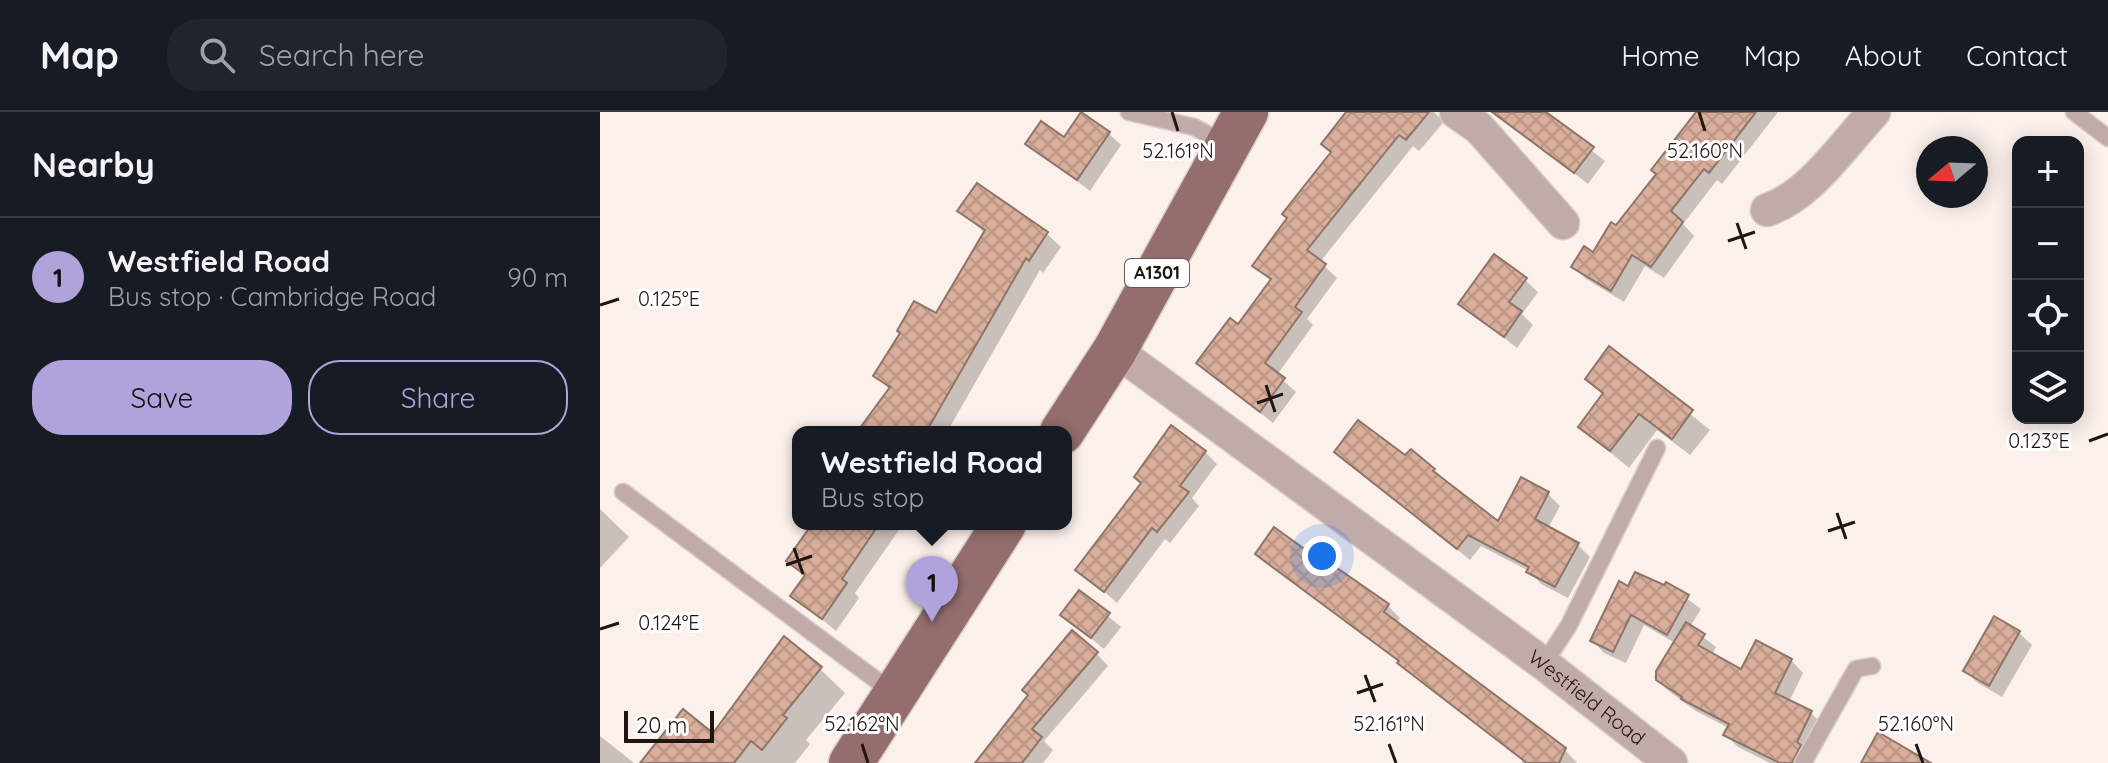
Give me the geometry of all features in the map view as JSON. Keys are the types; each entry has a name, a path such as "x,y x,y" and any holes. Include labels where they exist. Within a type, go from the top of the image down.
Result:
{"main road":[{"name":"A1301","path":"1066,426 1115,350 1237,128"},
{"path":"851,763 1000,530"}],"street":[{"path":"1456,112 1479,128 1563,223"},
{"path":"1767,210 1782,205 1808,183 1874,112"},
{"name":"Westfield Road","path":"1115,350 1544,664 1671,763"}],"lane":[{"path":"1129,112 1194,127 1237,128"},
{"path":"2074,112 2108,138"},
{"path":"1544,664 1569,625 1657,448"},
{"path":"623,492 896,695"},
{"path":"1803,763 1856,669 1872,666"}],"building":[{"path":"1081,112 1110,132 1077,180 1025,144 1041,121 1064,137"},
{"path":"1346,112 1429,112 1406,140 1399,135 1307,250 1326,264 1295,307 1302,312 1265,363 1285,378 1260,412 1196,363 1230,318 1238,324 1271,279 1252,266 1287,218 1282,214 1331,152 1321,144"},
{"path":"1492,112 1546,112 1594,147 1574,173"},
{"path":"1696,112 1756,112 1709,173 1704,169 1671,211 1683,222 1651,267 1632,255 1611,291 1571,267 1584,246 1593,252 1611,222 1616,225 1656,174 1651,170"},
{"path":"977,183 1048,232 1029,261 1026,258 929,426 861,426 890,387 873,376 900,333 897,331 914,301 936,313 985,230 957,211"},
{"path":"1494,254 1527,278 1509,302 1522,311 1504,337 1458,304"},
{"path":"1609,346 1693,410 1672,439 1639,414 1610,451 1578,427 1603,393 1585,379"},
{"path":"1358,420 1405,455 1411,449 1435,469 1433,471 1498,521 1521,477 1549,492 1535,519 1579,543 1555,587 1526,572 1529,567 1468,535 1457,549 1334,452"},
{"path":"1171,425 1206,451 1180,486 1189,492 1157,532 1152,528 1104,592 1075,570 1141,483 1134,477"},
{"path":"1274,527 1335,571 1337,568 1389,604 1384,612 1566,748 1559,763 1527,763 1397,663 1399,661 1255,554"},
{"path":"808,530 875,530 842,579 847,583 822,619 790,596 805,575 786,561"},
{"path":"1635,572 1664,585 1666,582 1689,595 1667,635 1631,615 1613,652 1590,641 1619,581 1628,586"},
{"path":"1079,590 1110,613 1091,638 1060,615"},
{"path":"1994,616 2020,631 1989,686 1963,671"},
{"path":"1686,622 1705,634 1698,645 1741,669 1756,640 1792,659 1775,693 1812,711 1797,742 1801,745 1792,763 1780,763 1723,735 1729,724 1681,699 1656,680 1656,671"},
{"path":"1072,630 1098,652 1032,729 1042,737 1022,763 975,763 1028,695 1022,690"},
{"path":"784,636 822,667 783,715 787,718 762,750 751,741 734,763 640,763 683,709 713,733"},
{"path":"1878,732 1931,763 1861,763"}],"place":[{"name":"Westfield Road","path":"932,622"}]}
